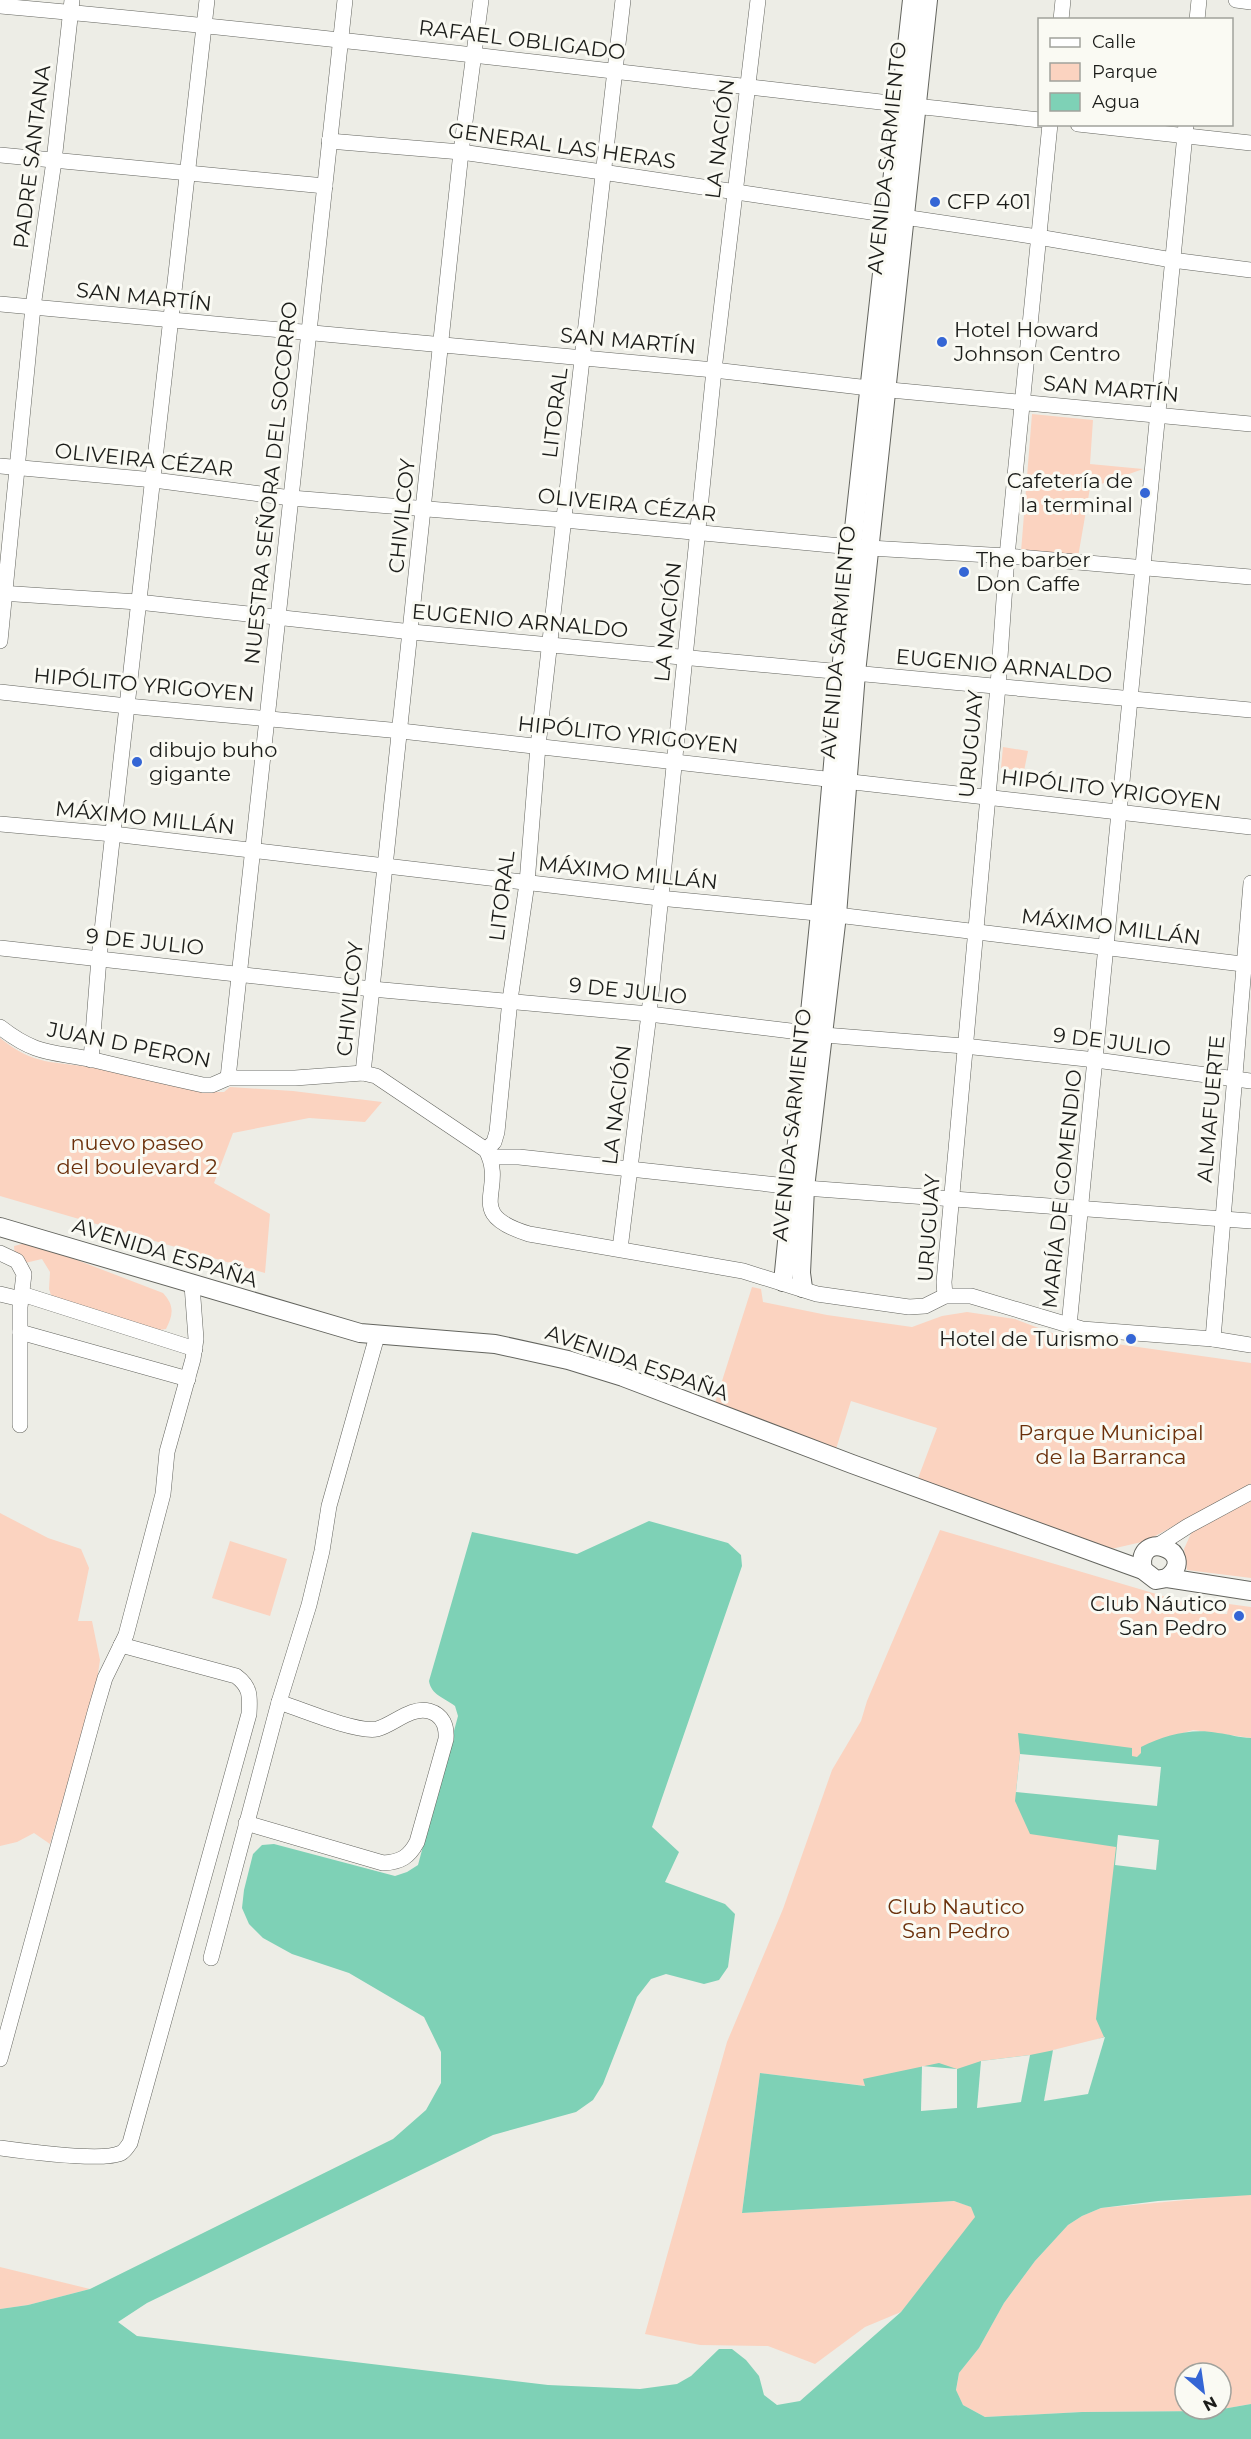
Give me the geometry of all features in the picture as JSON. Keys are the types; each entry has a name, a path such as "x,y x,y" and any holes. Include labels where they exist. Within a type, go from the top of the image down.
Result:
{"main road":[{"name":"AVENIDA SARMIENTO","path":"783,1282 798,1188 829,914 860,547 908,106 912,0"},
{"name":"AVENIDA SARMIENTO","path":"908,106 928,0"},
{"name":"AVENIDA SARMIENTO","path":"798,1188 803,1288"},
{"name":"AVENIDA ESPAÑA","path":"0,1227 360,1333 495,1344 568,1360 623,1377 1107,1557 1148,1557 1167,1548 1176,1571"},
{"name":"AVENIDA ESPAÑA","path":"1148,1557 1156,1580 1176,1571 1251,1591"}],"street":[{"path":"91,1060 99,958 207,0"},
{"name":"NUESTRA SEÑORA DEL SOCORRO","path":"228,1078 345,0"},
{"name":"CHIVILCOY","path":"363,1073 412,632 461,152 481,0"},
{"name":"LITORAL","path":"488,1154 497,1132 510,1000 527,883 538,747 623,0"},
{"name":"LA NACIÓN","path":"620,1249 649,1014 673,761 687,657 714,370 758,0"},
{"path":"1061,18 1063,0"},
{"path":"1197,18 1199,0"},
{"path":"1236,0 1251,2"},
{"name":"RAFAEL OBLIGADO","path":"0,6 71,6 204,25 1038,120"},
{"name":"PADRE SANTANA","path":"0,641 33,307 54,161 71,6"},
{"name":"URUGUAY","path":"945,1296 951,1199 998,686 1007,556 1050,126"},
{"path":"1114,126 1186,130 1251,143"},
{"name":"MARÍA DE GOMENDIO","path":"1069,1326 1120,812 1141,568 1186,130"},
{"name":"GENERAL LAS HERAS","path":"329,141 461,152 735,191 1038,237 1172,260 1251,270"},
{"path":"0,155 325,186"},
{"name":"SAN MARTÍN","path":"0,304 714,370 1251,424"},
{"name":"OLIVEIRA CÉZAR","path":"0,466 154,480 291,498 564,520 698,534 1007,556 1251,577"},
{"name":"EUGENIO ARNALDO","path":"3,593 138,602 278,619 1251,710"},
{"name":"HIPÓLITO YRIGOYEN","path":"0,692 401,731 1251,827"},
{"name":"MÁXIMO MILLÁN","path":"0,824 113,834 659,898 829,914 1107,946 1247,965"},
{"name":"ALMAFUERTE","path":"1213,1340 1234,1079 1247,965 1251,883"},
{"name":"9 DE JULIO","path":"0,948 372,989 510,1000 1096,1060 1251,1081"},
{"name":"JUAN D PERON","path":"0,1027 29,1047 46,1053 91,1060 203,1085 212,1085 228,1078 295,1078 363,1073"},
{"path":"363,1073 384,1081 488,1154 798,1188 1251,1221"},
{"path":"488,1154 492,1210 495,1218 504,1225 530,1234 743,1271 817,1294 909,1306 925,1306 945,1296 957,1294 985,1299 1082,1329 1251,1345"},
{"path":"0,1253 17,1261 22,1268 24,1281 20,1332 20,1425"},
{"path":"0,2059 95,1712 105,1678 126,1635 163,1494 167,1452 195,1350 192,1285"},
{"path":"0,1294 21,1297 195,1350"},
{"path":"20,1332 188,1379"},
{"path":"211,1958 279,1702 309,1605 329,1506 377,1336"},
{"path":"1148,1557 1188,1526 1251,1492"},
{"path":"1176,1571 1177,1544 1188,1526"},
{"path":"0,2148 39,2154 112,2156 125,2150 130,2143 249,1714 250,1692 243,1681 236,1676 121,1645"},
{"path":"246,1823 383,1863 403,1860 411,1854 417,1842 446,1739 447,1728 440,1716 427,1710 411,1713 376,1729 360,1728 279,1702"}],"green space":[{"path":"1032,414 1093,420 1090,464 1143,469 1090,488 1078,557 1021,552"},
{"path":"1003,747 1028,751 1024,771 1001,768"},
{"name":"nuevo paseo del boulevard 2","path":"0,1038 23,1054 45,1061 95,1068 212,1092 224,1092 230,1087 293,1091 382,1102 365,1122 309,1118 233,1133 214,1183 270,1214 265,1273 0,1196"},
{"path":"30,1242 163,1293 170,1302 172,1311 166,1329 159,1330 54,1304 49,1289 50,1272 42,1259 25,1263 15,1258 14,1246"},
{"name":"Parque Municipal de la Barranca","path":"752,1287 761,1289 763,1302 827,1315 912,1327 942,1316 967,1312 1015,1319 1060,1336 1251,1363 1251,1484 1146,1541 1107,1550 917,1481 937,1428 851,1401 836,1449 714,1406"},
{"path":"1251,1499 1251,1578 1187,1570 1184,1549 1193,1529"},
{"path":"0,1513 48,1538 81,1549 89,1568 78,1621 92,1621 100,1660 96,1687 50,1844 34,1833 17,1842 0,1846"},
{"name":"Club Nautico San Pedro","path":"940,1530 1224,1614 1227,1614 1229,1604 1251,1607 1251,1738 1193,1730 1177,1735 1161,1767 1127,2047 866,2086 760,2073 742,2213 954,2201 972,2207 975,2217 970,2226 901,2312 865,2327 815,2364 768,2346 700,2345 645,2334 727,2042 783,1909 832,1770 861,1721 867,1701"},
{"path":"230,1541 287,1559 270,1616 212,1598"},
{"path":"1251,2195 1251,2404 1233,2407 1233,2361 1173,2361 1173,2411 1082,2412 985,2417 963,2405 956,2391 959,2373 979,2348 1004,2303 1035,2261 1068,2225 1101,2208"},
{"path":"0,2267 90,2289 28,2305 0,2309"}],"water":[{"path":"649,1521 728,1543 741,1555 742,1566 652,1827 679,1852 665,1882 725,1904 735,1914 728,1967 719,1980 704,1984 666,1974 651,1979 637,1997 603,2084 593,2100 576,2112 493,2135 147,2303 118,2322 137,2336 548,2385 640,2389 677,2384 691,2376 719,2349 732,2349 746,2360 759,2376 764,2395 777,2405 800,2401 901,2312 975,2217 971,2207 954,2201 742,2213 760,2073 865,2086 863,2079 939,2063 957,2069 981,2061 1030,2055 1084,2044 1104,2037 1096,2019 1116,1847 1030,1834 1015,1801 1020,1754 1018,1733 1132,1748 1132,1756 1137,1757 1141,1753 1141,1747 1160,1739 1188,1732 1208,1732 1251,1738 1251,2195 1158,2201 1101,2208 1068,2225 1035,2261 1004,2303 979,2348 959,2373 956,2390 963,2405 985,2417 1082,2412 1173,2411 1173,2421 1233,2421 1233,2407 1251,2404 1251,2439 0,2439 0,2309 28,2305 90,2289 393,2139 426,2110 441,2083 441,2052 424,2017 349,1973 292,1954 263,1938 249,1924 242,1908 253,1854 262,1845 274,1844 395,1876 418,1865 458,1716 455,1706 435,1693 429,1681 472,1532 577,1554"}],"pier":[{"path":"1020,1754 1161,1767 1157,1806 1016,1792"},
{"path":"1118,1835 1159,1840 1156,1870 1115,1865"},
{"path":"1105,2037 1088,2094 1044,2101 1053,2050"},
{"path":"1030,2055 1021,2102 977,2108 981,2061"},
{"path":"922,2066 957,2069 957,2108 921,2111"}],"place":[{"name":"CFP 401","path":"935,202"},
{"name":"Hotel Howard Johnson Centro","path":"942,342"},
{"name":"Cafetería de la terminal","path":"1145,493"},
{"name":"The barber Don Caffe","path":"964,572"},
{"name":"dibujo buho gigante","path":"137,762"},
{"name":"Hotel de Turismo","path":"1131,1339"},
{"name":"Club Náutico San Pedro","path":"1239,1616"}]}
